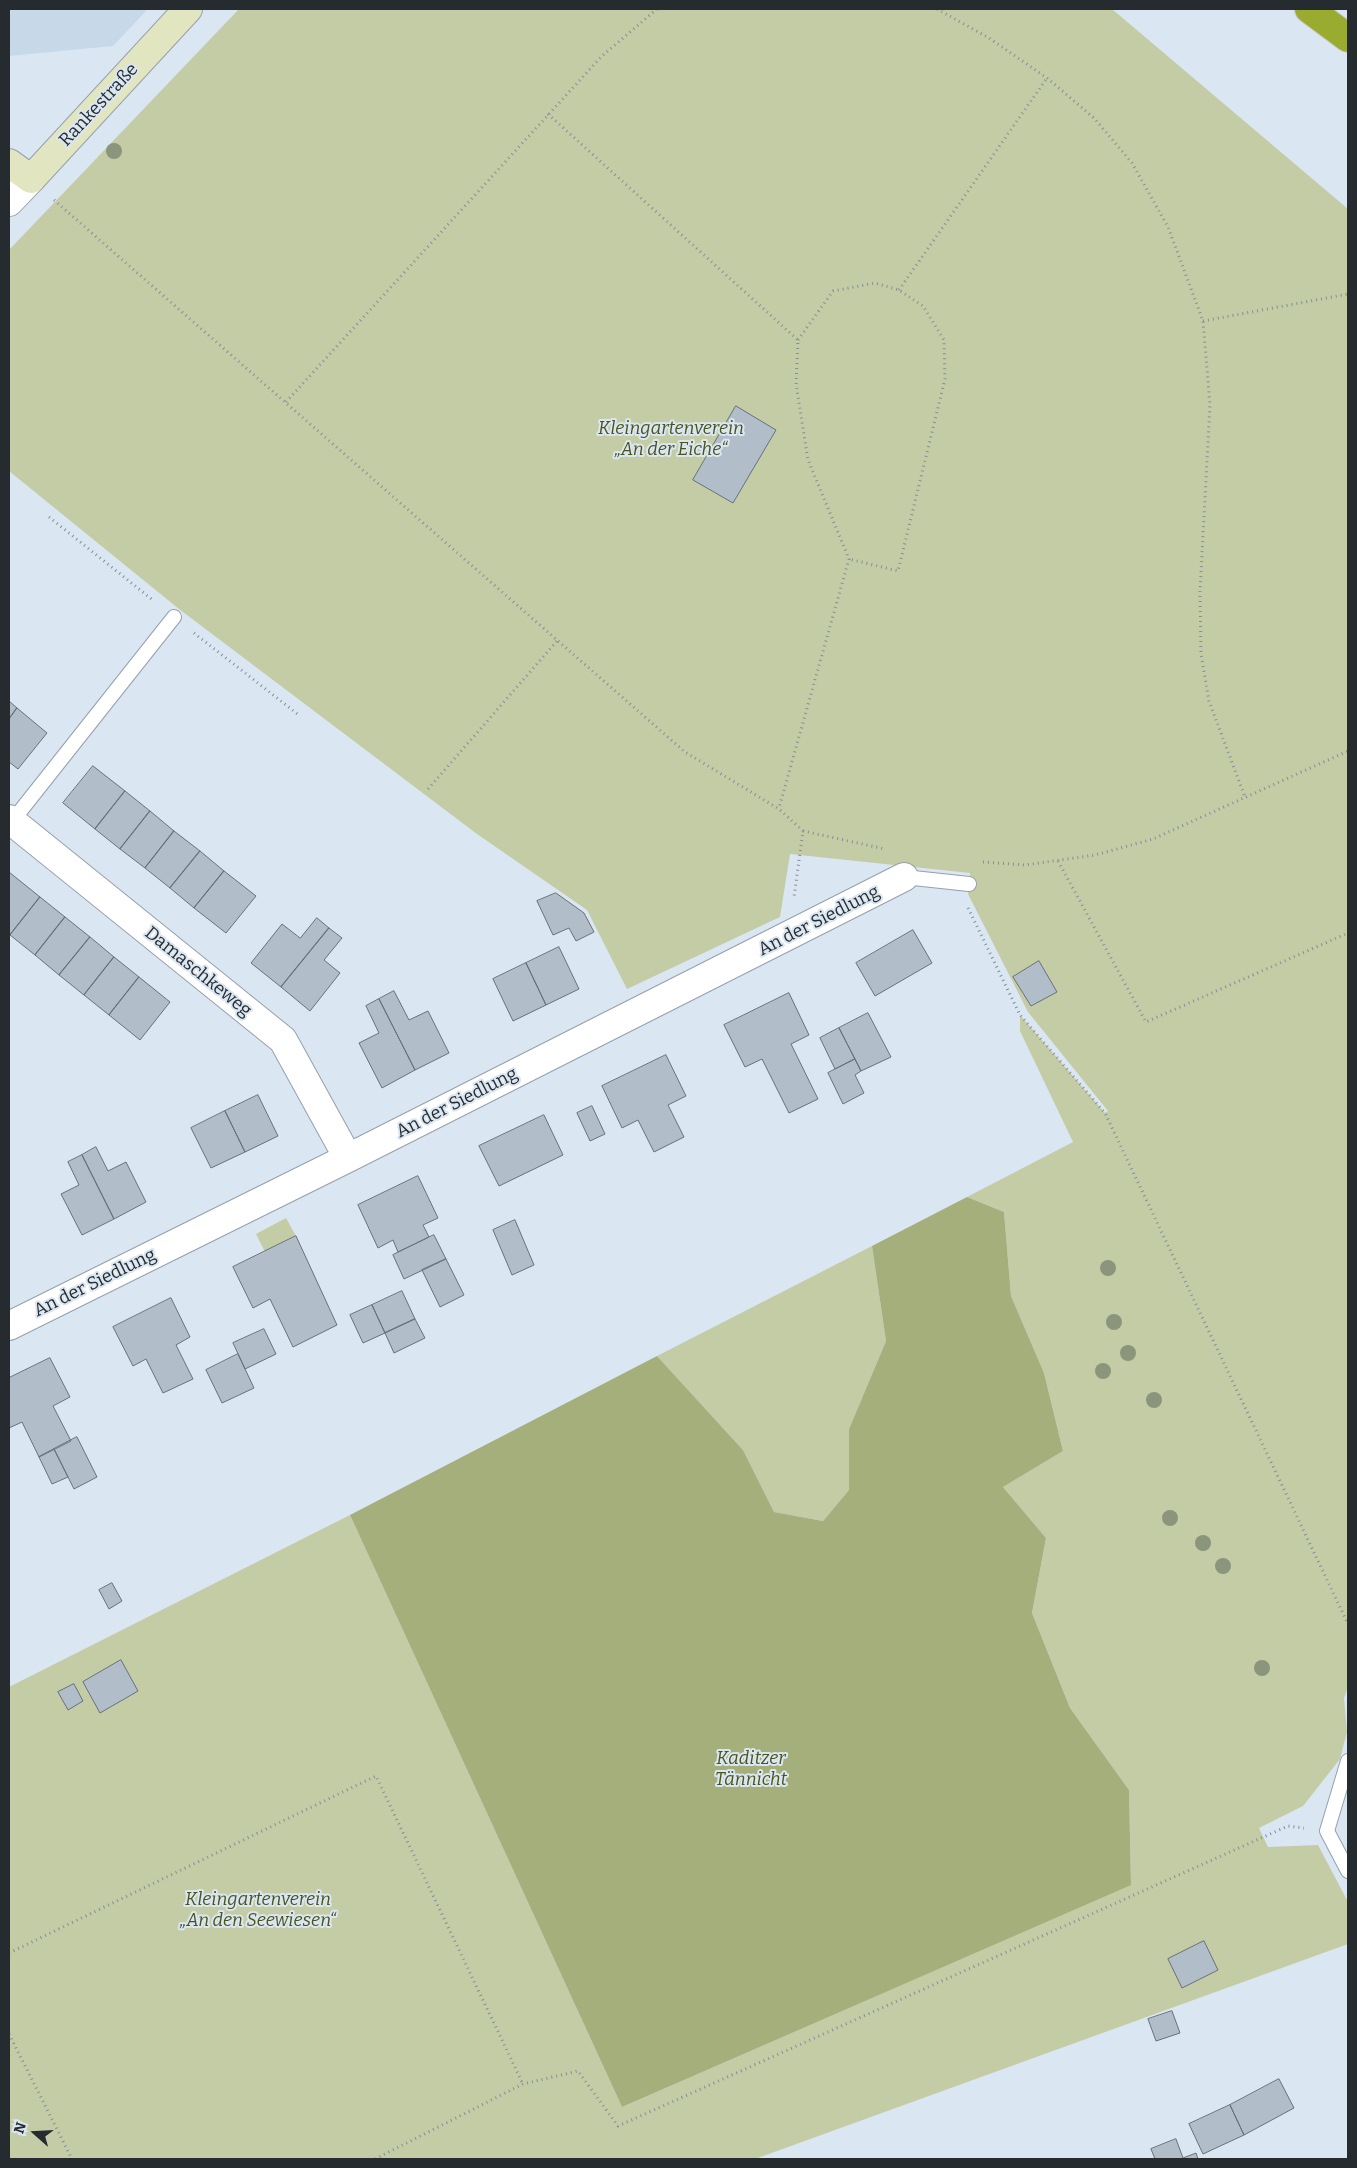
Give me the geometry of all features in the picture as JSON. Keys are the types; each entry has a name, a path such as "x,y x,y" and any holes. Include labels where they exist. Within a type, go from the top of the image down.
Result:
{"highway":[{"path":"1310,9 1348,38"}],"street":[{"name":"Rankestraße","path":"9,202 188,9"},
{"path":"9,163 31,179"},
{"name":"Damaschkeweg","path":"10,821 283,1040 348,1158"},
{"name":"An der Siedlung","path":"9,1326 348,1158 904,877"}],"lane":[{"path":"10,821 174,617"},
{"path":"904,877 969,884"},
{"path":"1348,1761 1327,1832 1348,1871"}],"path":[{"path":"286,402 601,57 657,9"},
{"path":"937,9 990,38 1047,78 1094,118 1132,163 1168,227 1203,321 1210,405 1200,592 1201,654 1209,702 1245,797"},
{"path":"899,290 1047,78"},
{"path":"548,114 798,340"},
{"path":"31,179 685,752 779,809 803,831 888,849"},
{"path":"779,809 849,559 808,460 796,384 798,340 833,292 875,282 899,290 923,306 944,340 945,379 898,571 849,559"},
{"path":"1203,321 1348,294"},
{"path":"428,790 557,641"},
{"path":"980,862 1025,865 1058,861 1095,855 1153,839 1348,751"},
{"path":"788,937 803,831"},
{"path":"1058,861 1146,1022 1348,934"},
{"path":"954,881 1020,1015 1105,1113 1348,1624"},
{"path":"9,1953 376,1776 522,2084"},
{"path":"374,2159 522,2084 578,2071 618,2126 1288,1826 1327,1832"},
{"path":"9,2034 72,2159"}],"shaded area":[{"path":"9,9 148,9 113,46 9,56"}],"green space":[{"name":"Kleingartenverein „An der Eiche“","path":"239,9 1112,9 1348,209 1348,1687 1344,1698 1347,1732 1340,1759 1303,1806 1259,1828 1268,1847 1318,1845 1348,1902 1348,1944 755,2159 9,2159 9,1687 350,1515 622,2107 1131,1884 1129,1790 1070,1708 1032,1613 1046,1538 1003,1487 1063,1451 1044,1373 1011,1296 1004,1212 967,1197 1073,1142 1020,1031 1020,1015 1105,1113 1108,1111 1028,1012 968,894 970,873 790,854 780,917 627,989 587,910 477,834 179,609 9,471 9,250"},
{"name":"Kaditzer Tännicht","path":"967,1197 1004,1212 1011,1296 1044,1373 1063,1451 1003,1487 1046,1538 1032,1613 1070,1708 1129,1790 1131,1885 622,2107 350,1515 657,1356 743,1450 774,1512 823,1521 849,1490 849,1429 886,1341 872,1246"},
{"path":"286,1218 296,1236 265,1252 256,1234"},
{"path":"872,1246 886,1341 849,1429 849,1490 823,1521 774,1512 743,1450 657,1356"}],"building":[{"path":"736,406 776,430 733,503 693,480"},
{"path":"9,701 17,708 9,719"},
{"path":"17,708 47,733 18,769 9,762 9,719"},
{"path":"93,766 125,791 95,829 63,803"},
{"path":"125,791 150,811 120,849 95,829"},
{"path":"150,811 174,831 145,868 120,849"},
{"path":"174,831 200,851 170,888 145,868"},
{"path":"200,851 224,871 194,908 170,888"},
{"path":"224,871 256,896 226,933 194,908"},
{"path":"9,872 40,897 10,935 9,934"},
{"path":"556,893 584,913 594,932 576,941 569,928 553,935 537,901"},
{"path":"40,897 65,917 35,955 10,935"},
{"path":"65,917 90,937 59,975 35,955"},
{"path":"317,918 329,928 281,987 251,963 282,924 300,938"},
{"path":"329,928 342,938 324,960 340,973 310,1011 281,987"},
{"path":"913,930 932,963 875,996 856,963"},
{"path":"90,937 114,957 84,995 59,975"},
{"path":"559,947 579,989 546,1005 526,963"},
{"path":"114,957 139,977 109,1015 84,995"},
{"path":"1039,961 1057,992 1031,1006 1013,977"},
{"path":"526,963 546,1005 513,1021 493,979"},
{"path":"139,977 170,1002 140,1040 109,1015"},
{"path":"394,991 409,1020 428,1011 449,1053 415,1070 379,999"},
{"path":"789,993 809,1035 791,1044 818,1099 789,1113 762,1059 745,1067 724,1025"},
{"path":"379,999 415,1070 382,1088 359,1043 379,1033 366,1006"},
{"path":"868,1013 891,1057 861,1071 839,1028"},
{"path":"839,1028 855,1059 835,1069 820,1038"},
{"path":"666,1055 686,1096 668,1105 684,1137 654,1152 638,1120 622,1128 602,1086"},
{"path":"855,1059 861,1071 855,1075 864,1093 843,1104 828,1073"},
{"path":"258,1095 278,1136 245,1152 225,1111"},
{"path":"592,1106 605,1134 590,1141 577,1113"},
{"path":"225,1111 245,1152 211,1168 191,1128"},
{"path":"544,1115 563,1155 499,1186 479,1146"},
{"path":"96,1147 108,1171 126,1162 146,1202 114,1219 82,1155"},
{"path":"82,1155 114,1219 82,1235 61,1194 79,1185 68,1162"},
{"path":"418,1176 438,1218 423,1225 429,1237 398,1252 393,1240 378,1248 358,1205"},
{"path":"515,1220 534,1265 512,1275 493,1230"},
{"path":"434,1235 446,1259 404,1279 393,1255"},
{"path":"296,1236 337,1325 293,1347 270,1299 253,1308 233,1267"},
{"path":"446,1259 464,1295 440,1307 422,1270"},
{"path":"402,1291 415,1319 385,1333 372,1305"},
{"path":"171,1298 190,1337 176,1345 193,1379 163,1393 146,1359 133,1366 113,1327"},
{"path":"372,1305 385,1333 363,1343 350,1315"},
{"path":"415,1319 425,1338 394,1353 385,1333"},
{"path":"264,1329 276,1354 245,1369 233,1343"},
{"path":"238,1354 254,1388 222,1403 206,1370"},
{"path":"50,1358 70,1397 53,1406 71,1441 39,1457 22,1422 9,1428 9,1378"},
{"path":"77,1437 97,1477 74,1489 54,1449"},
{"path":"54,1449 68,1477 52,1484 39,1457"},
{"path":"112,1583 122,1601 109,1609 99,1590"},
{"path":"121,1660 138,1691 100,1713 83,1682"},
{"path":"74,1684 83,1701 68,1710 58,1692"},
{"path":"1204,1941 1218,1970 1182,1988 1168,1959"},
{"path":"1172,2011 1180,2033 1156,2041 1148,2019"},
{"path":"1279,2079 1294,2108 1244,2135 1230,2105"},
{"path":"1230,2105 1244,2135 1203,2154 1189,2124"},
{"path":"1176,2139 1183,2158 1196,2153 1198,2159 1155,2159 1151,2149"}],"park label":[{"name":"Kleingartenverein „An den Seewiesen“","path":"258,1910"}]}
